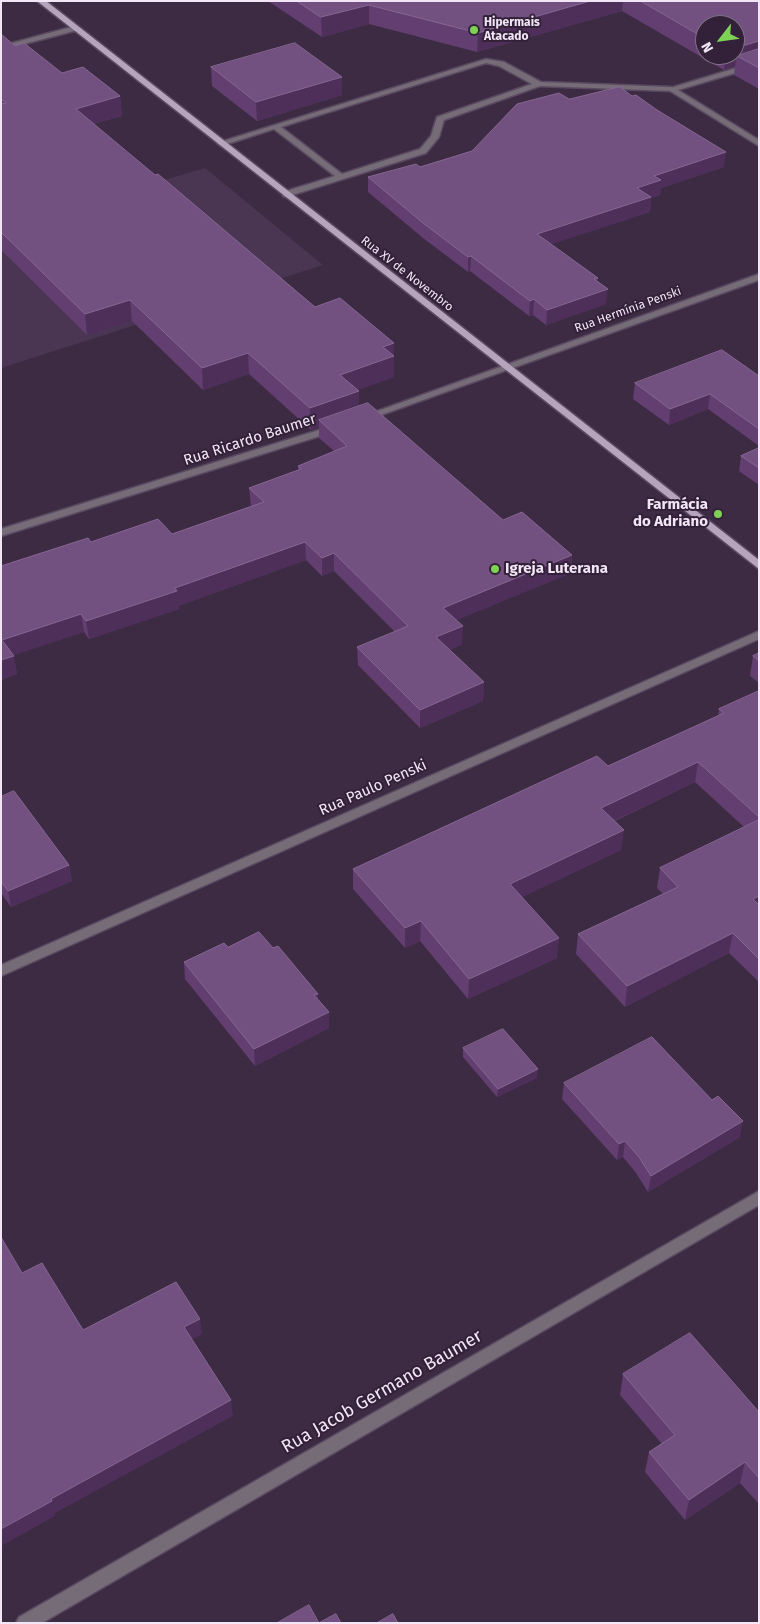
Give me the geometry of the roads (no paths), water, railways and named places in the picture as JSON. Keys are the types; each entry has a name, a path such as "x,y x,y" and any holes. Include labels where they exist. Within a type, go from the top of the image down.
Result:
{"main road":[{"name":"Rua XV de Novembro","path":"40,1 759,566"}],"street":[{"path":"1,48 75,28"},
{"path":"221,143 486,61 501,64 539,84"},
{"path":"286,194 423,151 435,137 440,119 539,84 671,89 759,62"},
{"path":"671,89 759,144"},
{"path":"275,126 341,178"},
{"name":"Rua Hermínia Penski","path":"506,367 759,277"},
{"name":"Rua Ricardo Baumer","path":"1,533 254,455 506,367"},
{"name":"Rua Paulo Penski","path":"1,971 759,635"},
{"name":"Rua Jacob Germano Baumer","path":"25,1623 759,1197"}],"place":[{"name":"Hipermais Atacado","path":"474,30"},
{"name":"Farmácia do Adriano","path":"718,514"},
{"name":"Igreja Luterana","path":"495,569"}]}
